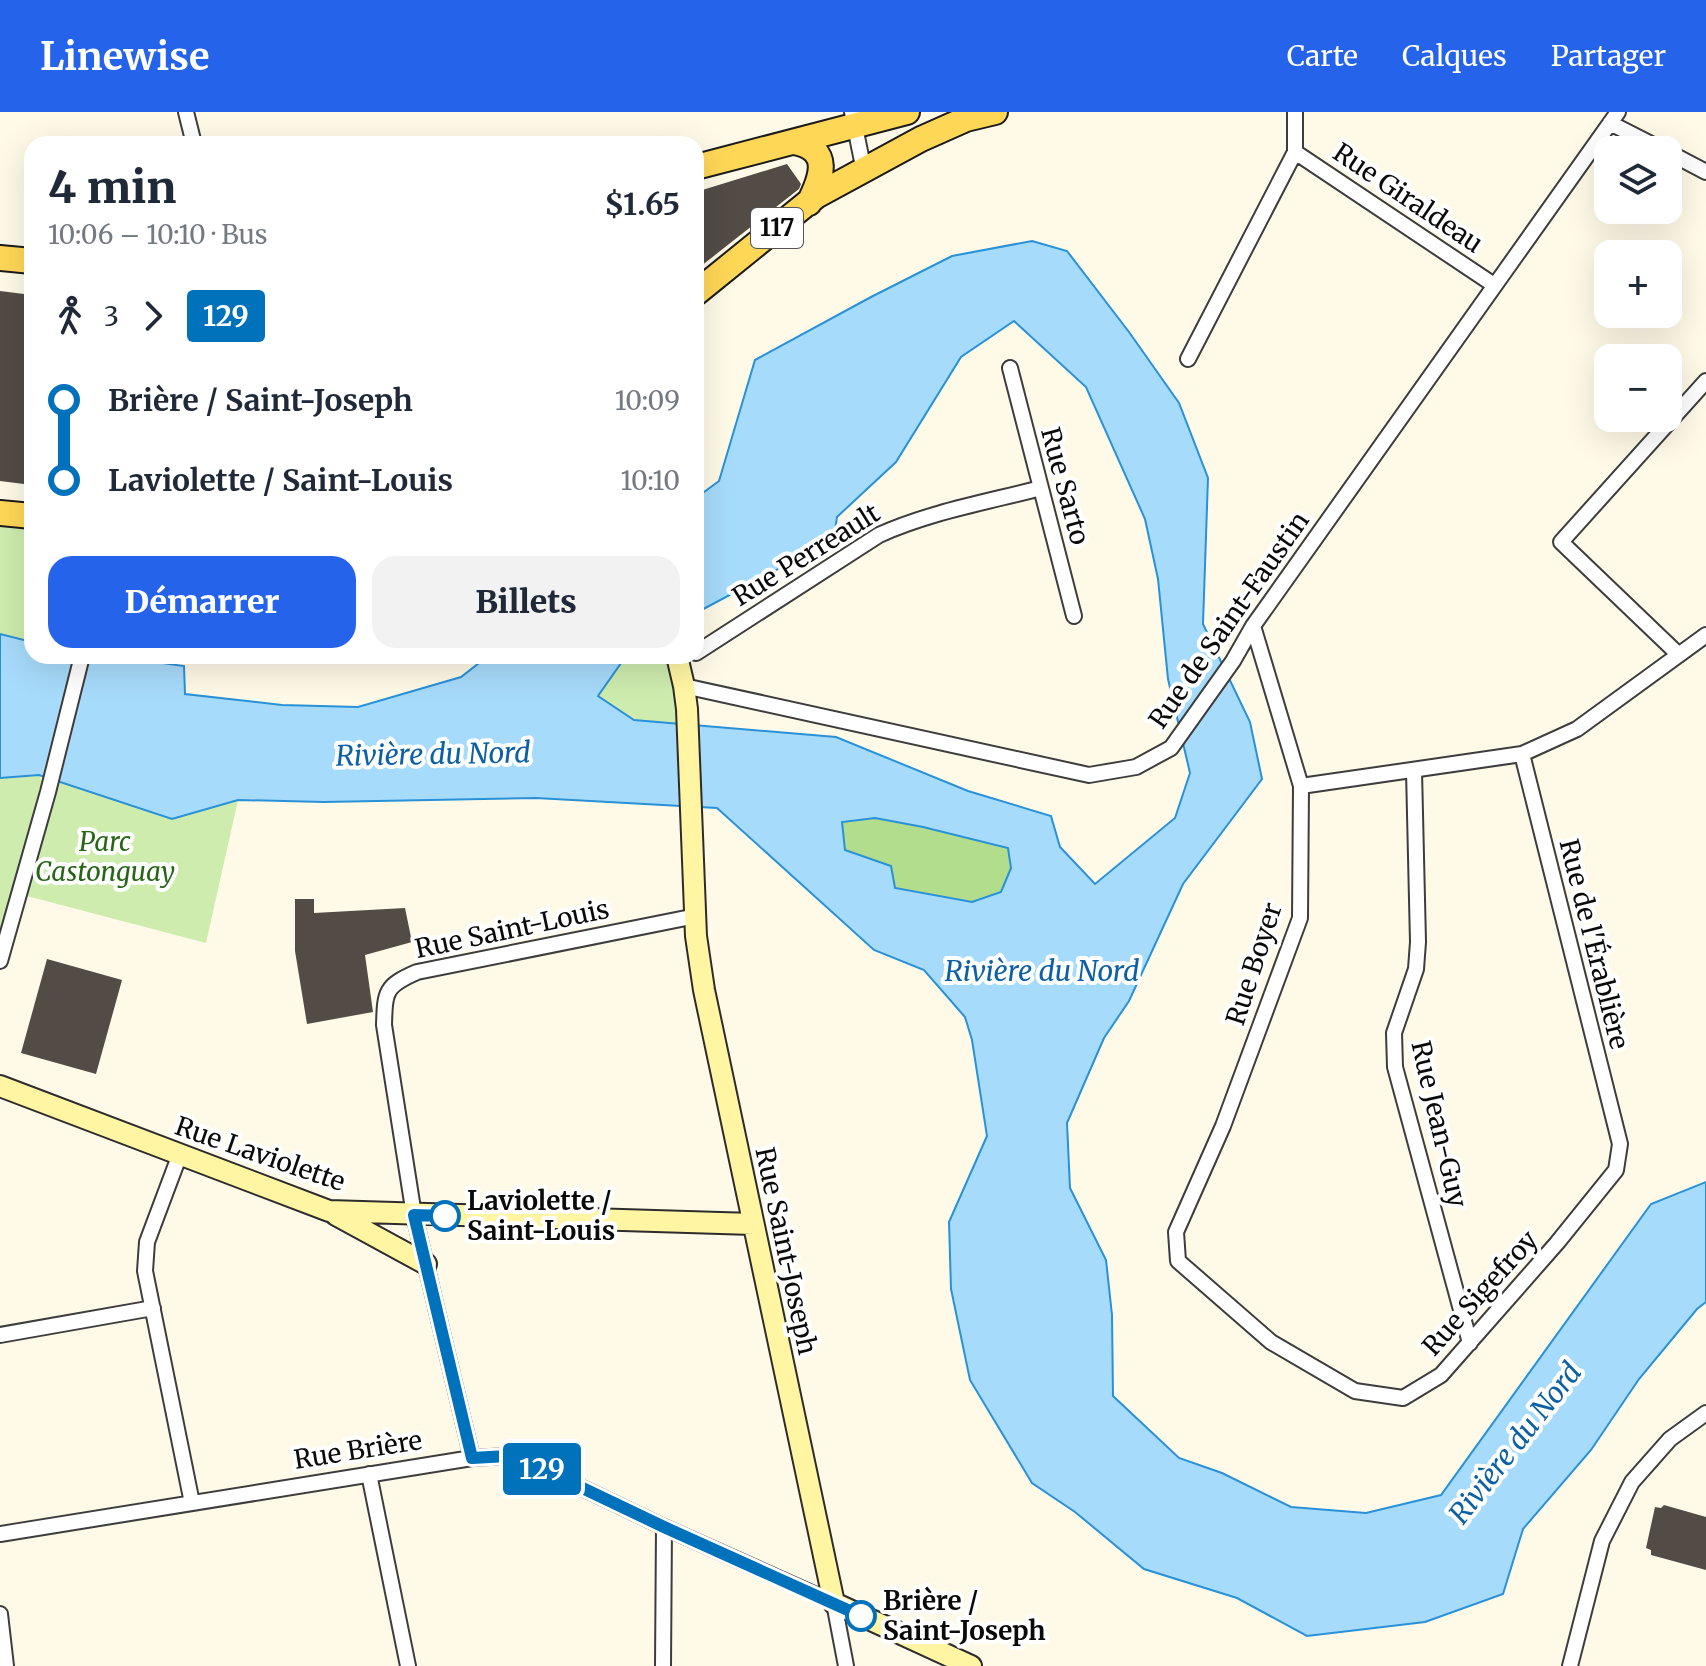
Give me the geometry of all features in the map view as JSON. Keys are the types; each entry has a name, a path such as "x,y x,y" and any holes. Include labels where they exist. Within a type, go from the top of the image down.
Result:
{"main road":[{"path":"704,165 795,142 853,119 907,112"},
{"name":"117","path":"704,287 816,196 921,139 966,119 995,112"},
{"path":"795,142 811,146 820,162 820,180 809,203"},
{"path":"0,258 24,260"},
{"path":"0,513 24,515"}],"street":[{"path":"186,112 192,136"},
{"path":"1188,359 1295,152 1295,112"},
{"path":"1614,118 1642,136"},
{"name":"Rue de Saint-Faustin","path":"684,686 1089,775 1136,767 1171,748 1233,661 1253,626 1614,118"},
{"path":"853,119 864,171"},
{"name":"Rue Giraldeau","path":"1295,152 1494,285"},
{"path":"1682,159 1706,172"},
{"name":"Rue Sarto","path":"1010,368 1074,616"},
{"path":"1679,655 1561,542 1706,381"},
{"name":"Rue Perreault","path":"704,646 879,535 903,524 1041,488"},
{"name":"Rue Boyer","path":"1178,1261 1176,1232 1223,1126 1300,918 1301,786 1253,626"},
{"path":"1301,786 1522,754 1577,729 1706,635"},
{"path":"0,961 80,664"},
{"path":"684,686 686,664"},
{"name":"Rue Saint-Joseph","path":"684,686 696,936 704,990 846,1666"},
{"name":"Rue de l'Érablière","path":"1522,754 1620,1144"},
{"name":"Rue Jean-Guy","path":"1414,771 1418,942 1416,969 1394,1033 1395,1067 1470,1343"},
{"name":"Rue Saint-Louis","path":"472,1458 414,1215 384,1025 385,999 394,982 417,972 696,916"},
{"name":"Rue Laviolette","path":"0,1086 329,1211 753,1224"},
{"name":"Rue Sigefroy","path":"1178,1261 1271,1342 1355,1391 1403,1398 1441,1375 1557,1243 1616,1170 1620,1144"},
{"path":"180,1154 147,1242 145,1271 192,1503"},
{"path":"329,1211 426,1264"},
{"path":"0,1335 153,1308"},
{"path":"1570,1666 1602,1541 1632,1482 1670,1439 1706,1413"},
{"name":"Rue Brière","path":"0,1534 472,1458 508,1456 530,1463 971,1666"},
{"path":"369,1474 408,1666"},
{"path":"663,1666 664,1527"},
{"path":"0,1614 6,1666"}],"green space":[{"path":"0,518 24,521 24,640 0,634"},
{"path":"620,664 675,664 681,724 634,720 598,696"},
{"path":"39,775 48,792 0,947 0,778"},
{"name":"Parc Castonguay","path":"58,781 171,819 238,800 206,943 23,895"},
{"path":"875,818 1009,848 1011,868 1001,892 972,902 895,888 891,866 844,850 842,822"}],"water":[{"name":"Rivière du Nord","path":"1032,241 1067,251 1179,403 1208,478 1203,624 1250,722 1262,779 1183,884 1129,1001 1104,1038 1067,1123 1070,1188 1106,1260 1112,1315 1113,1396 1179,1458 1222,1473 1291,1507 1366,1513 1441,1495 1651,1204 1706,1182 1706,1302 1639,1379 1591,1450 1523,1529 1503,1594 1425,1622 1307,1636 1237,1598 1144,1569 1075,1512 1032,1483 970,1380 951,1289 949,1222 987,1136 972,1040 965,1017 924,970 874,950 717,808 536,798 324,802 238,800 172,819 39,775 0,778 0,634 24,640 24,664 184,666 185,694 282,705 358,707 461,677 478,664 620,664 598,696 634,720 836,737 968,791 1051,816 1060,847 1095,884 1175,818 1190,773 1168,679 1158,579 1145,519 1086,387 1014,321 961,357 896,462 837,517 834,537 704,609 704,492 719,481 755,360 952,256","holes":["875,818 1008,848 1011,868 1001,892 972,902 895,888 891,866 845,850 842,822"]}],"building":[{"path":"787,164 801,184 799,189 704,264 704,190"},
{"path":"0,291 24,294 24,484 0,481"},
{"path":"295,899 314,899 314,913 405,908 412,942 365,955 373,1012 307,1024 295,951"},
{"path":"47,959 122,980 96,1074 21,1053"},
{"path":"1664,1505 1706,1517 1706,1570 1651,1555 1651,1550 1646,1548 1655,1507"}],"bus line":[{"name":"129","path":"445,1216 414,1215 472,1458 508,1456 530,1463 861,1616"}],"place":[{"name":"Laviolette / Saint-Louis","path":"445,1216"},
{"name":"Brière / Saint-Joseph","path":"861,1616"}]}
